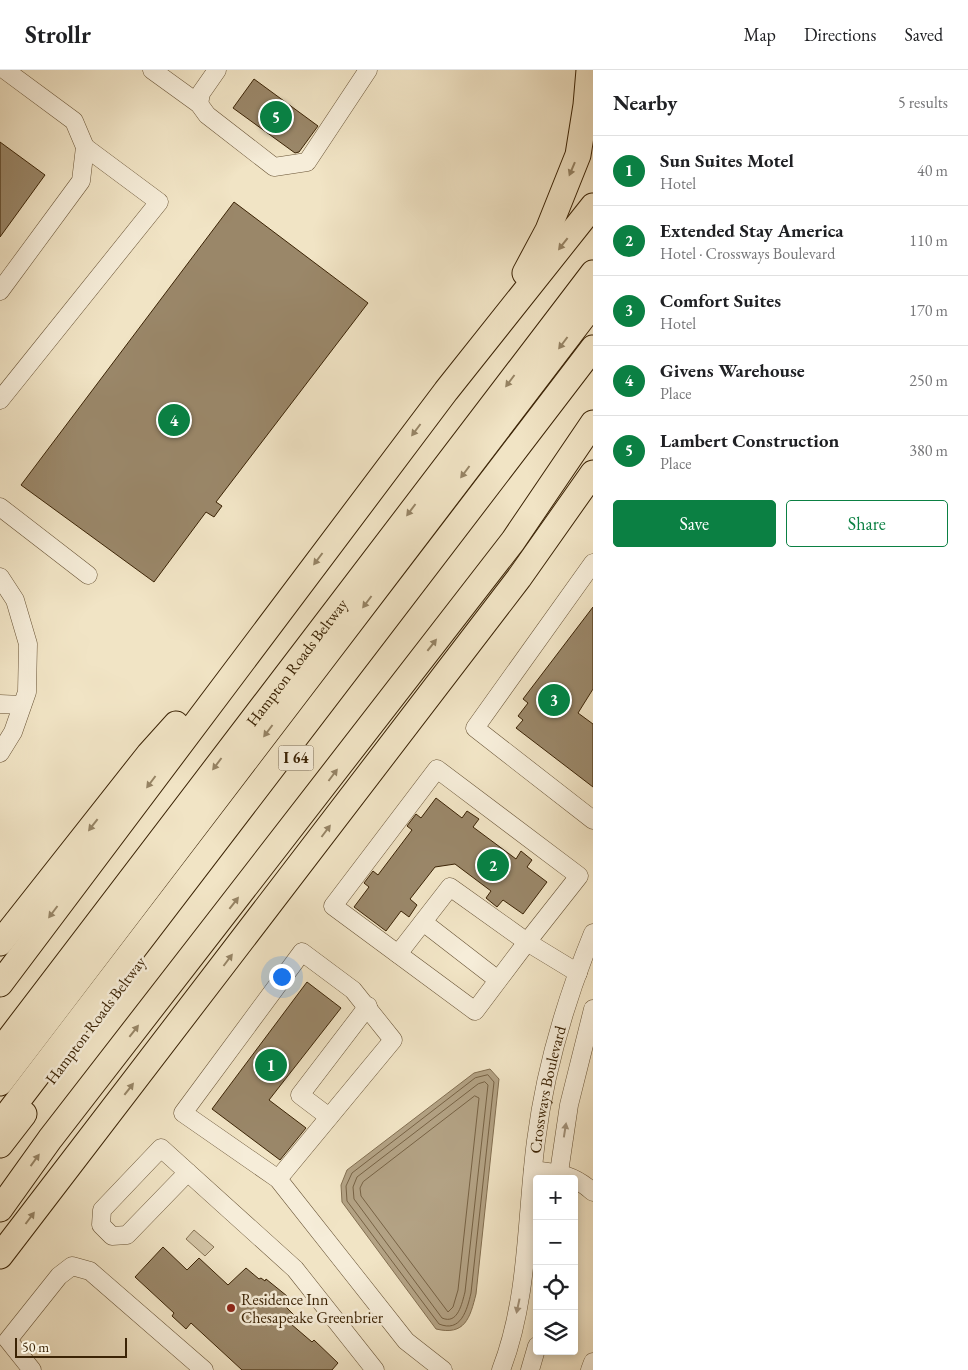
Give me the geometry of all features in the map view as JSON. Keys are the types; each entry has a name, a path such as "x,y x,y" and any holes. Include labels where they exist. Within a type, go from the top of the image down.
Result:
{"highway":[{"path":"446,391 514,294 548,230 578,154 586,105 589,70"},
{"path":"0,984 274,617 446,391 593,206"},
{"name":"Hampton Roads Beltway","path":"0,1051 593,273"},
{"path":"0,1083 593,304"},
{"path":"0,1124 593,348"},
{"name":"Hampton Roads Beltway","path":"0,1145 593,372"},
{"path":"0,1209 50,1139 513,541 593,423"},
{"path":"0,1256 519,578 593,473"},
{"path":"0,943 149,754 274,617"},
{"path":"0,1022 120,893"}],"street":[{"path":"0,291 81,181 85,147 74,121 5,70"},
{"path":"152,70 199,104 207,115 274,167 307,162 368,70"},
{"path":"199,104 201,93 217,70"},
{"path":"0,400 159,202 85,147"},
{"path":"0,507 88,575"},
{"path":"593,563 475,728 593,820"},
{"path":"0,577 16,600 28,644 27,692 13,732 0,753"},
{"path":"0,704 22,705"},
{"path":"438,769 579,876 527,942 476,1011 334,906 438,769"},
{"path":"398,954 450,887 527,942 578,973"},
{"path":"423,922 498,980"},
{"name":"Crossways Boulevard","path":"501,1370 509,1350 520,1297 532,1170 545,1086 558,1036 593,933"},
{"path":"278,1179 393,1040 368,1006 353,990 302,952 183,1113 278,1179 406,1341 443,1370"},
{"path":"329,1117 300,1095 368,1006"},
{"name":"Crossways Boulevard","path":"559,1175 569,1105 593,1009"},
{"path":"188,1172 127,1235 112,1236 101,1225 102,1210 161,1148 188,1172 295,1269 371,1368"},
{"path":"532,1170 554,1175"},
{"path":"578,1180 593,1192"},
{"path":"32,1370 4,1345 59,1276 72,1266 90,1271 204,1370"},
{"path":"530,1370 534,1355"},
{"path":"590,1370 593,1362"}],"shaded area":[{"path":"194,1230 214,1247 205,1256 186,1239"}],"water":[{"path":"490,1069 499,1079 476,1294 465,1323 454,1330 436,1329 342,1202 341,1185 347,1170 474,1073"}],"building":[{"path":"254,79 318,126 299,152 295,153 233,108"},
{"path":"0,142 45,175 0,237"},
{"path":"234,202 368,303 216,502 222,506 214,517 206,512 154,582 21,485"},
{"path":"593,607 593,689 578,713 593,724 593,787 516,728 523,720 518,716 528,703 523,699"},
{"path":"436,798 462,818 467,811 479,819 473,827 516,859 521,851 532,860 527,867 547,882 523,914 503,900 497,907 486,898 491,891 455,864 435,867 410,899 417,905 409,917 401,911 386,931 354,907 369,887 364,883 373,871 378,875 412,830 407,826 416,814 421,818"},
{"path":"307,982 341,1008 269,1100 306,1128 280,1160 212,1109"},
{"name":"Residence Inn Chesapeake Greenbrier","path":"163,1247 187,1270 199,1258 228,1285 246,1268 259,1279 261,1278 265,1281 266,1279 287,1296 281,1302 297,1318 291,1324 312,1342 314,1340 338,1363 332,1370 242,1370 191,1323 186,1329 172,1316 174,1313 135,1277"}],"place":[{"name":"Lambert Construction","path":"276,117"},
{"name":"Givens Warehouse","path":"174,420"},
{"name":"Comfort Suites","path":"554,700"},
{"name":"Extended Stay America","path":"493,865"},
{"name":"Sun Suites Motel","path":"271,1065"},
{"name":"Residence Inn Chesapeake Greenbrier","path":"231,1308"}]}
